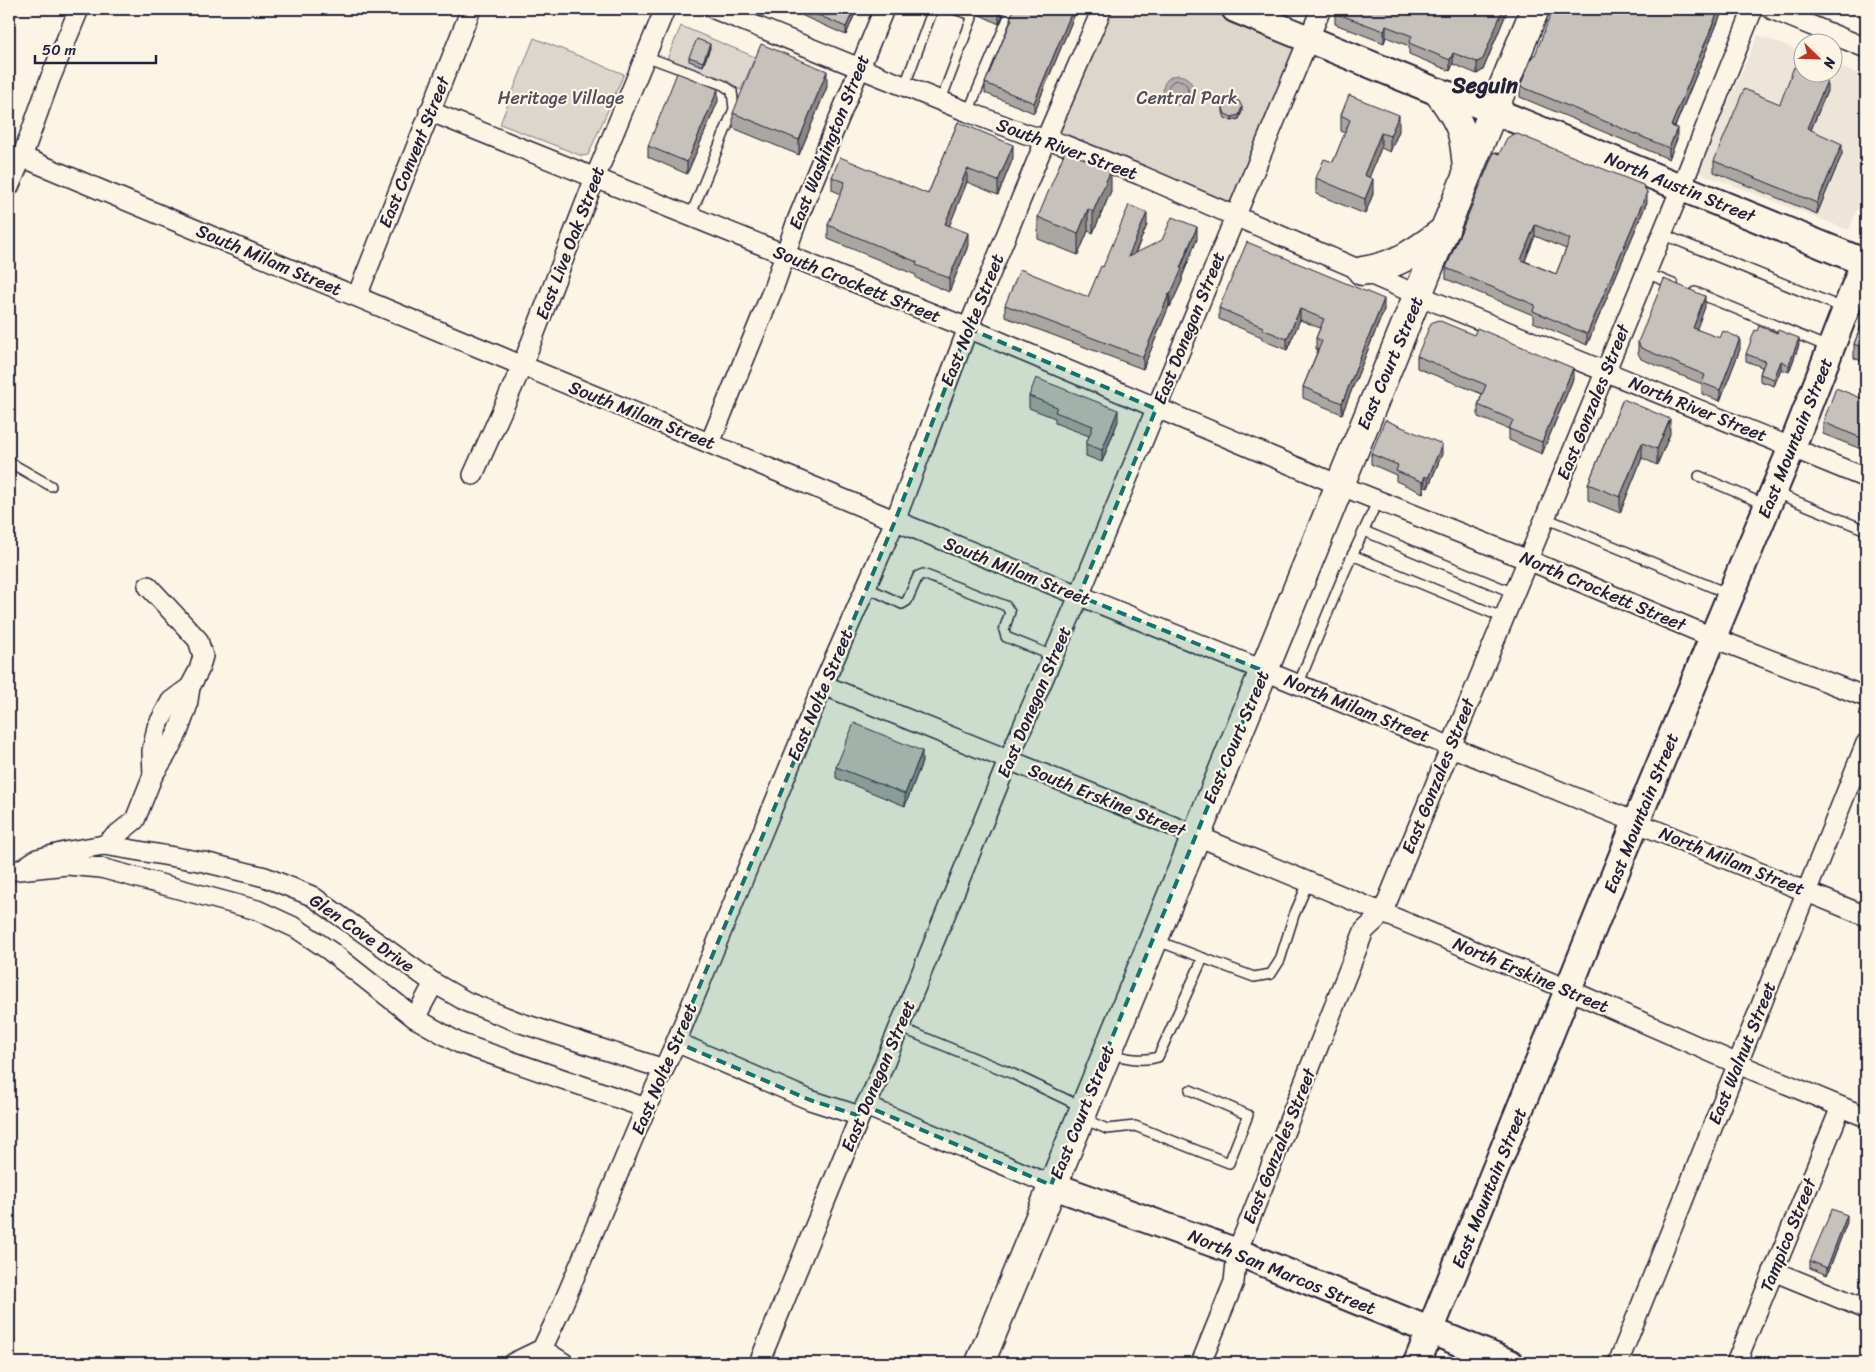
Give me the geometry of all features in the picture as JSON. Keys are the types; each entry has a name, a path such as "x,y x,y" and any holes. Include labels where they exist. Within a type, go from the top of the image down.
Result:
{"main road":[{"name":"East Court Street","path":"980,1363 1051,1185 1535,9"},
{"path":"1438,92 1460,126 1466,144 1468,175"},
{"path":"1362,271 1381,269 1403,259 1445,230"}],"street":[{"path":"9,188 22,158 50,79 79,9"},
{"name":"East Convent Street","path":"357,296 471,9"},
{"name":"East Live Oak Street","path":"473,476 522,366 594,178 665,9"},
{"name":"South River Street","path":"714,9 859,66 968,112 1045,141 1071,148 1418,295"},
{"name":"East Washington Street","path":"710,443 773,289 784,255 859,66 884,9"},
{"name":"East Nolte Street","path":"542,1349 676,1042 823,685 895,521 968,328 1102,9"},
{"name":"North Austin Street","path":"1235,9 1438,92 1467,100 1681,188 1866,261"},
{"name":"East Donegan Street","path":"759,1363 1008,761 1079,596 1321,9"},
{"name":"East Gonzales Street","path":"1201,1363 1234,1282 1237,1252 1364,931 1382,914 1753,9"},
{"path":"1771,9 1866,48"},
{"name":"South Crockett Street","path":"429,111 968,328 1339,485"},
{"name":"South Milam Street","path":"22,158 895,521 1264,671"},
{"name":"East Mountain Street","path":"1417,1363 1636,822 1732,595 1866,261"},
{"name":"North River Street","path":"1418,295 1866,478"},
{"name":"North Crockett Street","path":"1339,485 1528,560 1714,638 1866,697"},
{"path":"104,845 135,820 153,775 152,751 157,727 170,701 190,686 199,670 203,656 198,640 148,586"},
{"name":"North Milam Street","path":"1264,671 1451,745 1866,916"},
{"name":"South Erskine Street","path":"823,685 1195,835"},
{"name":"East Walnut Street","path":"1618,1363 1866,743"},
{"path":"135,820 145,852"},
{"name":"North Erskine Street","path":"1195,835 1569,990 1738,1064 1866,1117"},
{"name":"Glen Cove Drive","path":"16,870 37,859 104,845 204,862 266,877 312,896 434,983 467,1002 664,1070"},
{"name":"Glen Cove Drive","path":"16,870 67,865 101,868 257,910 296,928 330,951 415,1018 458,1043 646,1108"},
{"path":"415,1018 434,983"},
{"path":"676,1042 810,1100 863,1111 1051,1185"},
{"name":"Tampico Street","path":"1736,1363 1841,1106"},
{"name":"North San Marcos Street","path":"1051,1185 1237,1252 1510,1363"},
{"path":"1773,1271 1866,1309"},
{"path":"513,1363 542,1349 564,1363"}],"lane":[{"path":"905,85 933,9"},
{"path":"941,100 972,18 969,14 954,9"},
{"path":"968,112 1012,9"},
{"path":"645,56 723,85 732,91 734,109 690,217"},
{"path":"1662,234 1846,309"},
{"path":"1646,273 1831,348"},
{"path":"9,462 51,486"},
{"path":"1700,476 1866,530"},
{"path":"1298,685 1352,555 1378,500"},
{"path":"1545,518 1732,595"},
{"path":"1364,531 1514,593"},
{"path":"1352,555 1504,618"},
{"path":"866,587 902,604 907,601 918,576 923,574 1006,606 1010,612 1004,630 1006,637 1053,656"},
{"path":"1153,939 1254,977 1271,974 1280,960 1294,915 1308,883"},
{"path":"1106,1053 1131,1059 1149,1060 1158,1057 1203,958"},
{"path":"899,1026 1013,1074 1081,1112 1107,1129 1136,1126 1229,1163 1248,1115 1190,1090"}],"highlighted area":[{"path":"968,328 1156,409 1079,596 1264,671 1051,1185 866,1106 860,1116 810,1100 676,1042 895,521"}],"shaded area":[{"path":"1758,35 1792,48 1792,82 1842,82 1842,68 1866,77 1866,187 1849,230 1698,172"}],"green space":[{"name":"Central Park","path":"1102,9 1235,9 1307,40 1235,216 1045,141"},
{"name":"Heritage Village","path":"681,26 755,57 741,90 667,59"},
{"name":"Heritage Village","path":"534,38 624,74 588,155 582,156 500,124"}],"water":[{"path":"1178,75 1184,76 1192,84 1192,96 1184,104 1178,105 1172,104 1164,96 1163,90 1164,84 1172,76"}],"building":[{"path":"804,9 854,9 846,27"},
{"path":"988,9 1001,9 999,14"},
{"path":"1014,9 1073,9 1034,103 985,83 1012,19 1010,19"},
{"path":"1337,9 1503,9 1483,59 1477,62 1453,53 1450,60 1409,43 1412,36 1386,26 1384,31 1335,13"},
{"path":"1553,9 1719,9 1671,126 1677,128 1669,148 1520,86 1533,55 1535,55"},
{"path":"697,39 710,44 703,62 689,57"},
{"path":"761,44 827,71 799,140 733,113"},
{"path":"1792,72 1792,82 1827,82 1807,128 1842,144 1817,203 1714,161 1744,89 1780,104"},
{"path":"677,73 718,89 687,162 648,146"},
{"path":"1349,95 1399,115 1390,136 1381,133 1364,175 1373,179 1365,199 1316,178 1324,159 1333,162 1350,120 1341,115"},
{"path":"1232,99 1239,101 1242,107 1239,115 1232,117 1225,114 1223,108 1226,101"},
{"path":"958,122 1013,145 998,181 967,169 945,224 968,233 949,278 916,265 917,262 828,225 845,182 832,177 840,157 928,194"},
{"path":"1515,133 1643,185 1647,192 1587,334 1533,311 1535,305 1446,268 1494,152 1499,154 1507,138","holes":["1535,225 1570,239 1556,274 1521,260"]},
{"path":"1065,151 1111,170 1093,212 1088,209 1078,234 1038,217"},
{"path":"1129,205 1147,213 1128,257 1162,240 1172,217 1197,227 1180,268 1182,269 1169,294 1143,357 1005,305 1020,269 1088,297"},
{"path":"1247,242 1384,299 1342,403 1303,387 1322,341 1316,338 1324,319 1300,309 1287,339 1219,308"},
{"path":"1664,279 1705,296 1693,328 1720,338 1723,331 1740,338 1720,390 1702,383 1705,375 1641,348 1638,342"},
{"path":"1866,313 1866,349 1854,344"},
{"path":"1438,320 1474,335 1477,328 1573,368 1542,442 1509,429 1513,420 1478,405 1486,385 1417,356 1431,323"},
{"path":"1759,326 1777,333 1778,330 1799,338 1789,365 1781,361 1774,379 1760,374 1765,361 1746,354 1755,330 1757,331"},
{"path":"1036,378 1118,410 1102,450 1086,444 1093,426 1055,412 1057,407 1029,396"},
{"path":"1836,388 1866,400 1866,440 1823,422"},
{"path":"1623,399 1670,419 1657,449 1642,443 1620,497 1588,484"},
{"path":"1385,420 1442,444 1428,478 1425,476 1423,482 1396,471 1398,465 1371,454"},
{"path":"854,723 922,751 905,794 836,767"},
{"path":"1832,1209 1847,1215 1827,1268 1810,1261"}],"district":[{"name":"Seguin","path":"1485,85"}]}
